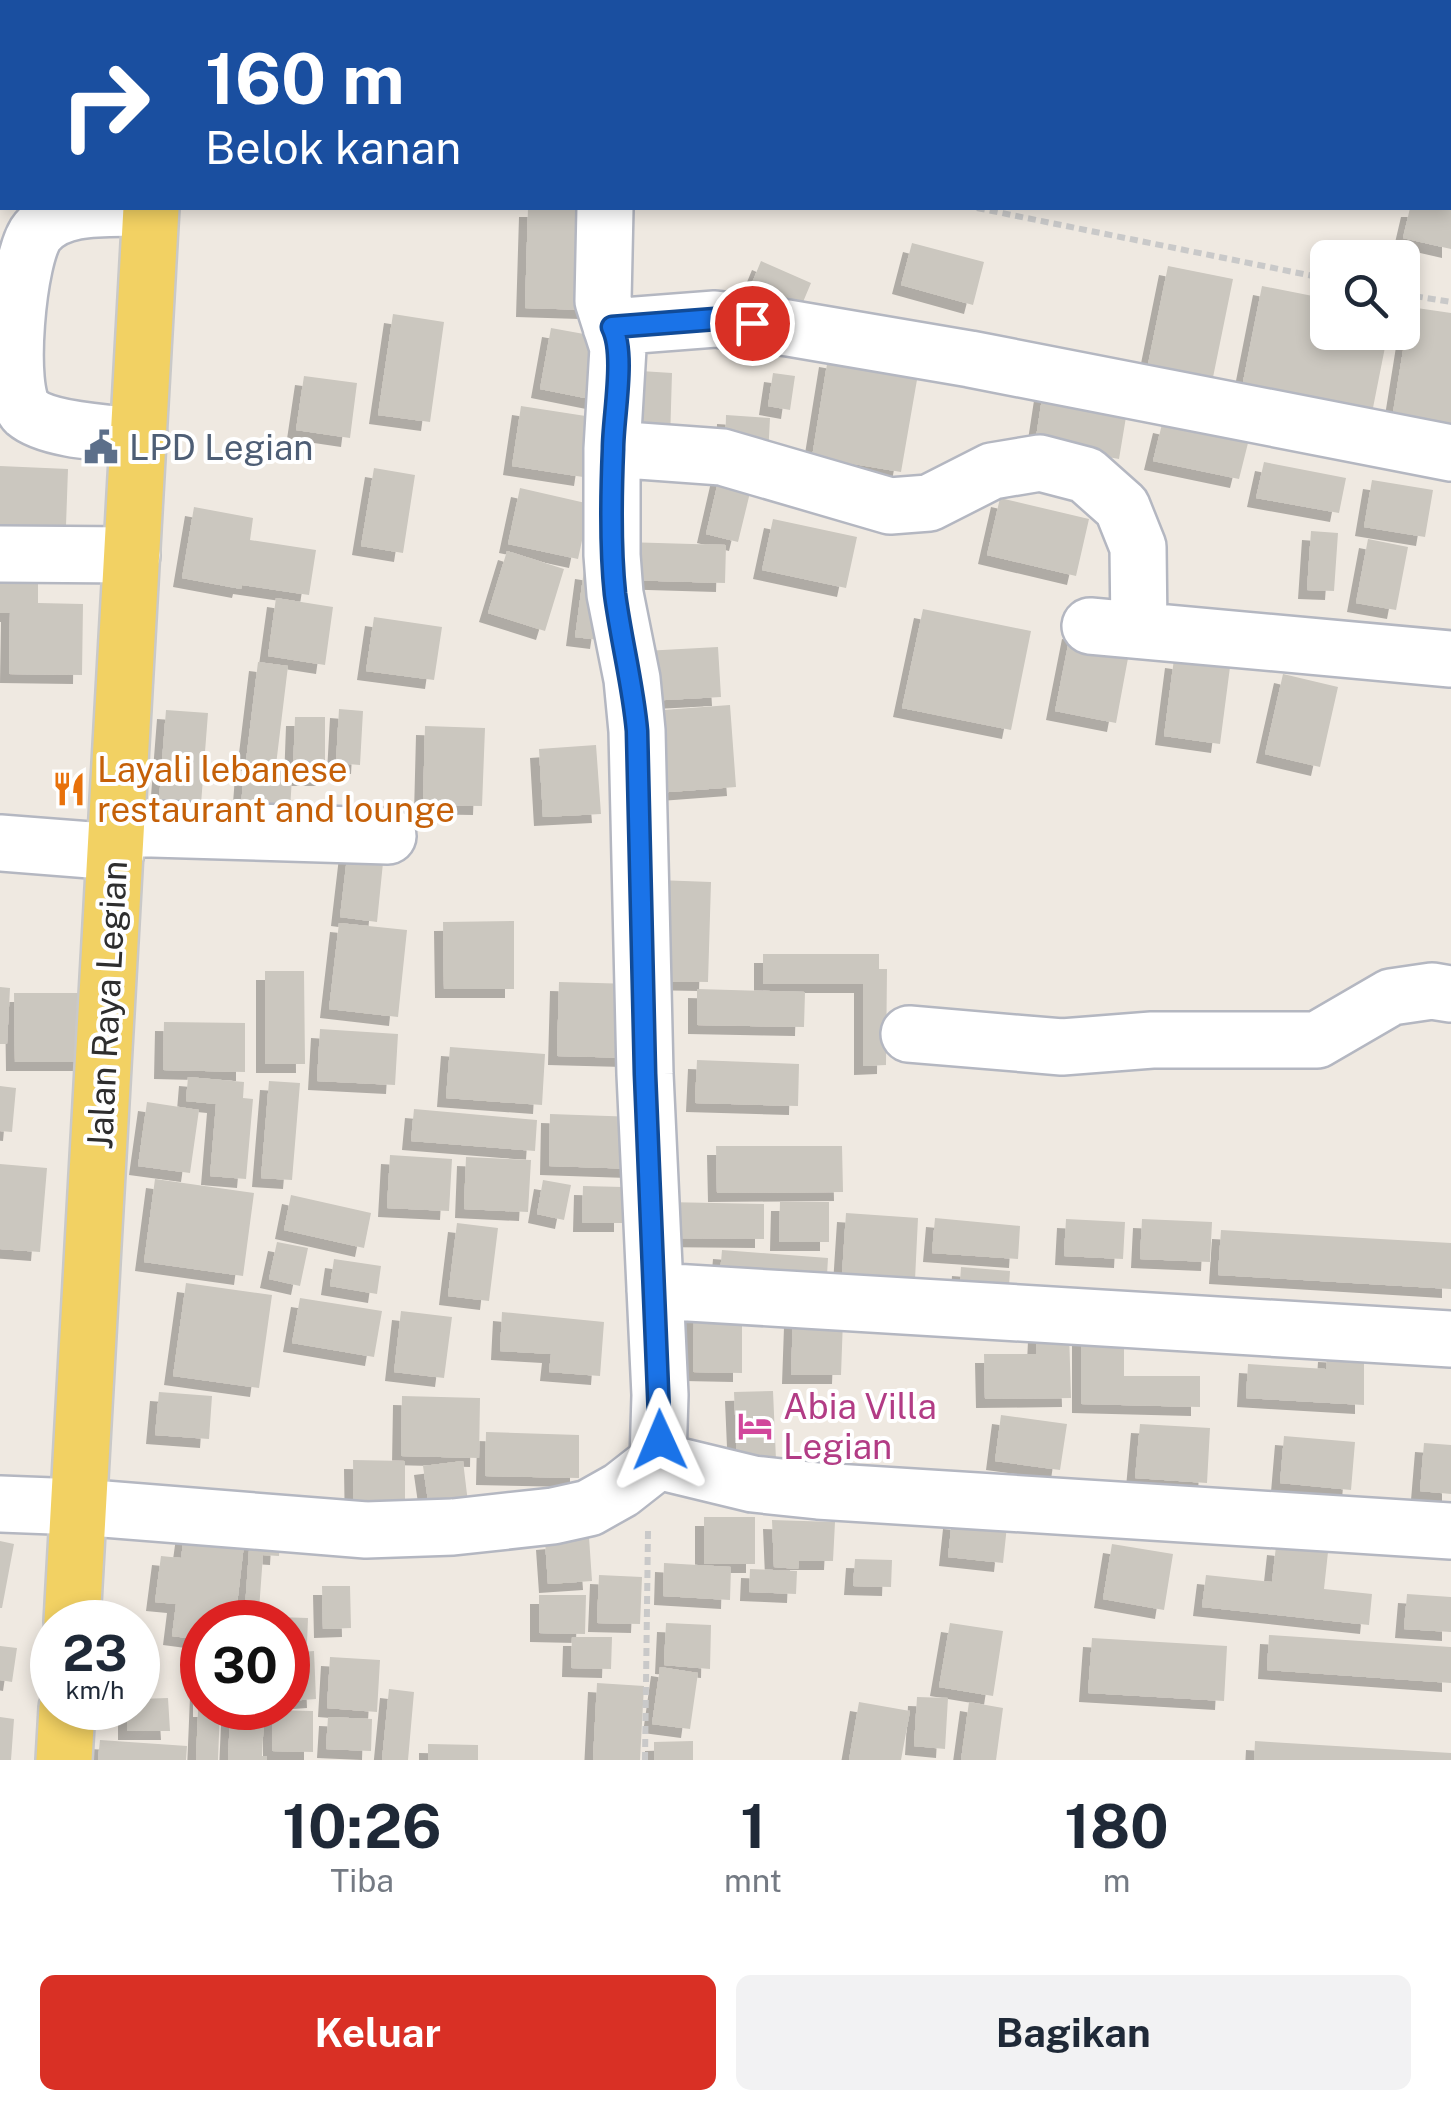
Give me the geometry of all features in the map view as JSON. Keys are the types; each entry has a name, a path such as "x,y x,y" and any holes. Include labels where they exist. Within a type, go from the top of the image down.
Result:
{"main road":[{"name":"Jalan Raya Legian","path":"73,1600 151,210"},
{"path":"64,1760 66,1730"}],"street":[{"path":"106,210 71,212 35,233 21,288 16,392 21,408 35,419 139,436"},
{"path":"606,210 603,302 618,348 612,449 615,594 632,679 637,731 645,1074 660,1395 658,1461"},
{"path":"612,327 715,319 788,328 1451,454"},
{"path":"612,449 722,456 890,506 929,503 992,470 1040,463 1086,475 1122,507 1138,547 1114,628 1451,659"},
{"path":"0,554 132,555"},
{"path":"0,843 388,836"},
{"path":"908,1034 1062,1047 1252,1038 1317,1040 1390,997 1432,990 1451,994"},
{"path":"654,1291 1451,1339"},
{"path":"0,1504 366,1530 453,1527 553,1516 604,1502 658,1461"},
{"path":"658,1461 753,1484 818,1491 1451,1531"}],"path":[{"path":"986,210 1310,276"},
{"path":"1420,297 1451,302"},
{"path":"604,1502 648,1525 645,1760"}],"building":[{"path":"528,210 591,210 588,310 525,308"},
{"path":"1410,210 1451,210 1451,249 1403,238"},
{"path":"912,243 984,262 973,305 901,285"},
{"path":"761,261 811,283 795,321 745,300"},
{"path":"1168,266 1233,279 1209,397 1144,384"},
{"path":"1262,286 1310,295 1310,350 1384,350 1370,423 1240,397"},
{"path":"1420,308 1451,313 1451,435 1391,425 1403,350 1420,350"},
{"path":"393,314 444,322 430,422 378,415"},
{"path":"551,328 606,338 595,400 540,389"},
{"path":"828,358 918,374 901,472 812,457"},
{"path":"625,370 672,373 670,441 623,439"},
{"path":"773,373 795,376 790,410 768,406"},
{"path":"304,376 357,383 350,438 296,430"},
{"path":"1044,385 1129,399 1119,459 1035,444"},
{"path":"521,406 592,417 583,477 512,466"},
{"path":"726,415 770,418 768,456 725,453"},
{"path":"1162,424 1248,443 1239,479 1153,461"},
{"path":"723,460 756,468 738,542 706,534"},
{"path":"1264,462 1346,478 1339,513 1256,498"},
{"path":"0,466 68,469 66,526 0,524"},
{"path":"374,468 415,475 403,553 361,546"},
{"path":"1372,480 1433,490 1425,537 1364,527"},
{"path":"520,488 590,504 578,559 508,544"},
{"path":"1000,498 1089,519 1076,576 987,555"},
{"path":"194,507 253,518 250,540 316,550 309,595 242,585 241,589 182,578"},
{"path":"773,519 857,537 846,588 762,570"},
{"path":"1311,531 1338,533 1334,591 1307,590"},
{"path":"1368,539 1408,547 1396,610 1356,603"},
{"path":"624,542 726,545 725,583 623,580"},
{"path":"507,551 564,569 545,631 488,613"},
{"path":"0,562 38,563 38,603 83,604 82,675 9,674 10,613 0,613"},
{"path":"584,570 609,574 599,640 575,637"},
{"path":"276,598 333,607 325,665 268,656"},
{"path":"923,609 1031,631 1011,730 902,708"},
{"path":"374,617 442,627 434,680 366,671"},
{"path":"1071,630 1131,642 1116,723 1055,711"},
{"path":"718,647 721,697 647,701 644,651"},
{"path":"1174,659 1230,667 1220,744 1164,736"},
{"path":"258,662 288,666 276,765 246,761"},
{"path":"1283,674 1338,687 1320,767 1265,754"},
{"path":"730,705 736,787 656,793 650,711"},
{"path":"339,709 363,711 360,765 336,763"},
{"path":"166,710 208,713 201,804 159,800"},
{"path":"295,717 325,717 325,777 292,777 290,810 241,807 244,768 293,772"},
{"path":"425,726 485,728 482,806 423,805"},
{"path":"596,745 601,814 543,817 539,749"},
{"path":"349,840 385,843 377,922 340,917"},
{"path":"657,880 711,882 708,982 654,981"},
{"path":"514,921 514,989 444,989 443,922"},
{"path":"339,923 407,930 398,1017 329,1009"},
{"path":"763,954 879,954 879,969 887,969 886,1065 863,1066 863,984 763,984"},
{"path":"265,971 304,971 305,1064 265,1064"},
{"path":"559,982 634,984 632,1058 557,1056"},
{"path":"0,987 10,988 7,1044 0,1044"},
{"path":"697,989 805,992 804,1027 697,1025"},
{"path":"14,993 83,993 84,1062 15,1062"},
{"path":"164,1022 245,1023 245,1072 163,1070"},
{"path":"320,1029 398,1034 395,1085 317,1081"},
{"path":"450,1047 545,1054 542,1105 446,1098"},
{"path":"697,1060 799,1064 798,1106 695,1103"},
{"path":"188,1077 244,1082 243,1098 253,1099 246,1179 210,1176 216,1104 186,1101"},
{"path":"269,1081 300,1083 292,1180 261,1178"},
{"path":"0,1086 16,1088 12,1132 0,1131"},
{"path":"147,1102 199,1110 190,1173 138,1166"},
{"path":"414,1109 537,1120 535,1151 411,1141"},
{"path":"550,1114 637,1117 636,1169 549,1166"},
{"path":"716,1146 842,1146 843,1192 717,1193"},
{"path":"390,1155 452,1159 449,1211 387,1208"},
{"path":"466,1157 531,1160 528,1212 464,1209"},
{"path":"0,1164 47,1168 40,1252 0,1249"},
{"path":"155,1179 254,1193 243,1276 144,1262"},
{"path":"543,1180 571,1185 564,1220 537,1214"},
{"path":"583,1186 623,1187 623,1223 582,1223"},
{"path":"291,1195 371,1213 364,1248 284,1230"},
{"path":"665,1202 764,1204 764,1239 664,1238"},
{"path":"780,1202 829,1202 829,1242 779,1242"},
{"path":"846,1213 918,1218 915,1280 842,1275"},
{"path":"935,1218 1020,1226 1018,1259 932,1253"},
{"path":"1066,1219 1125,1222 1123,1259 1064,1256"},
{"path":"1142,1219 1212,1222 1210,1262 1140,1259"},
{"path":"457,1223 498,1228 489,1301 448,1296"},
{"path":"1221,1230 1451,1243 1451,1289 1218,1275"},
{"path":"277,1242 308,1248 300,1286 269,1279"},
{"path":"722,1250 828,1258 826,1293 719,1286"},
{"path":"334,1259 381,1266 377,1294 330,1286"},
{"path":"961,1267 1010,1271 1008,1301 959,1297"},
{"path":"186,1283 272,1295 259,1388 173,1376"},
{"path":"300,1298 382,1311 374,1357 292,1343"},
{"path":"401,1311 452,1317 444,1378 394,1372"},
{"path":"502,1312 604,1322 600,1376 549,1372 551,1354 500,1351"},
{"path":"694,1313 742,1314 742,1373 693,1372"},
{"path":"793,1318 843,1319 841,1375 791,1375"},
{"path":"1069,1331 1071,1398 985,1399 984,1354 1036,1354 1037,1332"},
{"path":"1081,1336 1124,1337 1124,1376 1200,1376 1200,1407 1081,1404"},
{"path":"1327,1353 1364,1355 1364,1405 1246,1398 1248,1364 1326,1369"},
{"name":"Abia Villa Legian","path":"773,1391 776,1460 737,1462 734,1392"},
{"path":"159,1392 212,1396 209,1439 155,1435"},
{"path":"402,1396 480,1398 479,1458 401,1456"},
{"path":"1001,1415 1067,1424 1060,1470 995,1461"},
{"path":"1140,1424 1210,1428 1207,1483 1135,1478"},
{"path":"486,1432 579,1435 579,1478 485,1476"},
{"path":"1284,1436 1355,1442 1351,1490 1280,1483"},
{"path":"1424,1443 1451,1445 1451,1494 1420,1491"},
{"path":"353,1460 405,1461 405,1523 354,1523"},
{"path":"463,1461 469,1511 430,1515 423,1466"},
{"path":"704,1517 755,1517 755,1564 704,1564"},
{"path":"772,1520 835,1522 833,1561 799,1561 798,1569 774,1567"},
{"path":"952,1520 1007,1526 1003,1563 948,1557"},
{"path":"185,1529 245,1536 238,1600 180,1600 180,1637 172,1636 176,1604 155,1600 161,1556 181,1558"},
{"path":"250,1536 280,1538 279,1556 263,1555 260,1600 246,1600"},
{"path":"589,1537 592,1581 548,1584 545,1541"},
{"path":"0,1541 14,1544 2,1608 0,1608"},
{"path":"1112,1544 1173,1554 1164,1610 1103,1599"},
{"path":"1276,1546 1328,1552 1324,1589 1372,1594 1369,1625 1202,1607 1206,1575 1272,1582"},
{"path":"855,1559 892,1560 891,1587 853,1586"},
{"path":"664,1563 731,1567 730,1600 663,1596"},
{"path":"750,1569 797,1571 796,1594 749,1592"},
{"path":"599,1575 642,1577 640,1624 597,1623"},
{"path":"322,1586 350,1586 351,1628 323,1629"},
{"path":"1407,1594 1451,1597 1451,1632 1404,1629"},
{"path":"539,1595 586,1595 585,1634 539,1633"},
{"path":"666,1623 711,1625 710,1669 664,1665"},
{"path":"950,1623 1003,1631 993,1696 939,1687"},
{"path":"1269,1635 1451,1647 1451,1683 1267,1670"},
{"path":"572,1637 612,1637 611,1669 571,1668"},
{"path":"1092,1638 1227,1646 1224,1701 1088,1693"},
{"path":"0,1646 17,1648 12,1682 0,1680"},
{"path":"310,1651 314,1651 316,1699 310,1699"},
{"path":"330,1657 380,1660 377,1712 327,1708"},
{"path":"660,1667 698,1673 690,1729 652,1724"},
{"path":"597,1683 644,1686 640,1760 593,1760"},
{"path":"389,1689 414,1692 408,1760 382,1760"},
{"path":"917,1697 948,1698 945,1749 914,1746"},
{"path":"160,1698 168,1698 170,1731 127,1731 160,1730"},
{"path":"859,1702 910,1711 901,1760 849,1760"},
{"path":"969,1702 1003,1708 996,1760 961,1760"},
{"path":"313,1711 313,1752 272,1751 272,1730 310,1730"},
{"path":"0,1717 14,1719 11,1760 0,1760"},
{"path":"328,1717 372,1719 371,1751 326,1749"},
{"path":"197,1730 219,1730 218,1760 196,1760"},
{"path":"229,1730 263,1730 262,1756 267,1756 267,1760 228,1760"},
{"path":"100,1740 187,1746 186,1760 98,1760"},
{"path":"693,1741 693,1760 654,1760 654,1742"},
{"path":"1255,1741 1451,1753 1451,1760 1254,1760"},
{"path":"428,1744 478,1745 478,1760 428,1760"}],"place":[{"name":"LPD Legian","path":"101,447"},
{"name":"Layali lebanese restaurant and lounge","path":"69,789"},
{"name":"Abia Villa Legian","path":"755,1426"}],"route":[{"path":"660,1440 645,1074 637,731 612,555 612,449 618,348 612,327 715,319 752,323"}]}
